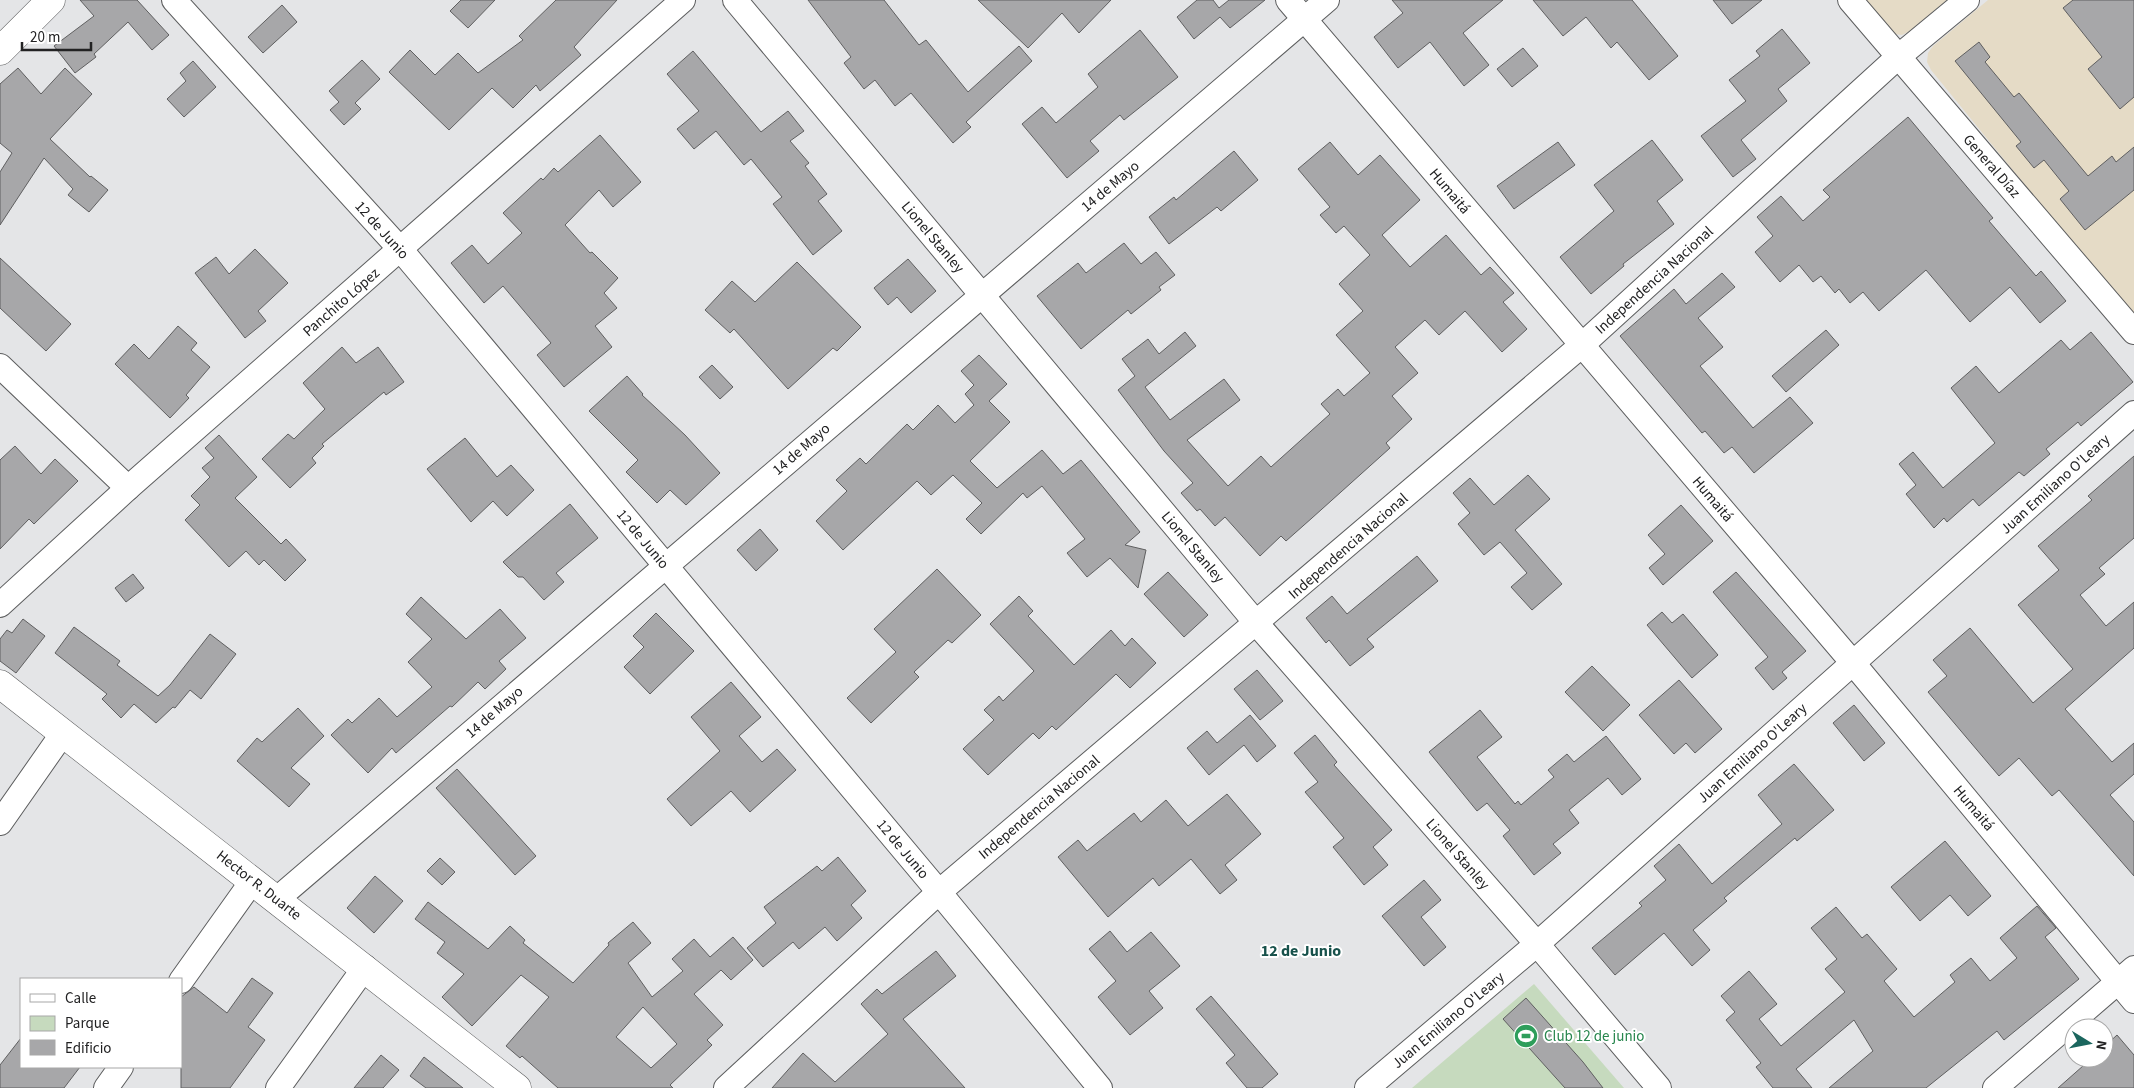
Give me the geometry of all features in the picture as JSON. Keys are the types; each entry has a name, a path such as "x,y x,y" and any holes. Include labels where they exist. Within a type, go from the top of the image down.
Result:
{"street":[{"path":"0,51 52,0"},
{"name":"12 de Junio","path":"174,0 401,250 939,892 1100,1088"},
{"name":"Panchito López","path":"0,606 128,488 401,250 682,0"},
{"name":"Lionel Stanley","path":"735,0 1256,624 1537,944 1659,1088"},
{"name":"Humaitá","path":"1288,0 1853,663 2126,975 2134,1000"},
{"name":"14 de Mayo","path":"277,899 1327,0"},
{"name":"General Díaz","path":"1850,0 2134,332"},
{"name":"Independencia Nacional","path":"726,1088 939,892 1582,346 1898,57 1967,0"},
{"path":"0,366 128,488"},
{"name":"Juan Emiliano O'Leary","path":"1367,1088 1537,944 2134,413"},
{"name":"Hector R. Duarte","path":"0,684 365,967 517,1088"},
{"path":"0,823 63,733"},
{"path":"182,980 253,880"},
{"path":"278,1088 365,967"},
{"path":"1995,1088 2126,975"},
{"path":"106,1088 120,1068"}],"shaded area":[{"path":"1862,0 1947,0 1910,31 1902,35 1894,34"},
{"path":"1988,0 2134,0 2134,319 1931,70 1927,62 1928,53 1933,46"}],"green space":[{"name":"Club 12 de junio","path":"1534,984 1624,1088 1412,1088"}],"building":[{"path":"80,0 137,0 169,35 152,50 128,22 94,54 96,57 75,73 54,46 94,16"},
{"path":"461,0 495,0 468,28 450,11"},
{"path":"556,0 617,0 574,47 581,55 540,91 536,85 513,108 492,88 449,130 389,72 410,50 435,75 458,53 478,73 523,40 519,36"},
{"path":"808,0 884,0 919,45 926,40 968,92 1019,46 1032,61 966,122 971,127 953,143 911,93 895,106 875,80 864,89 844,63 851,57"},
{"path":"978,0 1111,0 1079,33 1062,13 1028,48"},
{"path":"1197,0 1213,0 1219,8 1229,0 1265,0 1230,28 1220,17 1194,39 1177,17"},
{"path":"1392,0 1503,0 1463,33 1489,65 1464,86 1430,42 1398,68 1374,37 1403,13"},
{"path":"1533,0 1632,0 1678,56 1649,80 1617,42 1611,48 1586,17 1563,36"},
{"path":"1713,0 1762,0 1732,24"},
{"path":"2073,0 2134,0 2134,97 2120,109 2088,69 2102,57 2063,8"},
{"path":"282,5 297,22 263,53 248,37"},
{"path":"1782,29 1810,63 1778,89 1787,101 1741,140 1756,159 1733,177 1701,136 1746,101 1729,80 1760,56 1756,51"},
{"path":"1140,30 1178,77 1124,120 1120,115 1090,141 1099,151 1067,178 1022,124 1042,107 1056,123 1098,87 1088,74"},
{"path":"1979,42 1990,57 1985,62 2014,97 2019,93 2088,176 2112,156 2116,162 2134,147 2134,190 2085,230 2060,199 2069,191 2044,160 2034,168 2016,146 2021,142 1955,61"},
{"path":"1523,48 1538,66 1512,87 1497,69"},
{"path":"693,51 761,132 788,111 804,131 790,141 809,163 805,166 827,194 818,201 842,231 813,255 773,204 782,197 751,159 744,165 716,131 694,149 677,129 699,111 667,74"},
{"path":"362,60 380,79 355,103 361,109 344,125 330,110 339,102 329,91"},
{"path":"193,61 216,87 184,117 167,99 186,81 180,73"},
{"path":"18,68 41,94 65,68 92,94 50,139 90,177 108,190 89,212 68,195 73,189 44,158 0,225 0,172 12,153 0,143 0,84"},
{"path":"1908,117 1993,218 1989,221 2036,276 2041,271 2066,301 2040,323 2010,287 1970,322 1926,270 1879,311 1863,292 1850,303 1839,289 1835,293 1821,276 1813,282 1799,265 1780,282 1755,252 1773,236 1757,217 1781,196 1803,221 1830,197 1823,190"},
{"path":"600,135 641,182 613,207 599,190 565,225 590,253 592,252 618,278 604,293 617,308 595,326 612,347 564,387 537,355 551,343 503,286 484,303 451,263 472,245 488,264 522,233 503,213 541,178 543,180 554,168 558,172"},
{"path":"1652,140 1683,180 1657,201 1674,224 1623,264 1624,266 1591,294 1560,257 1614,211 1594,185"},
{"path":"1330,142 1358,175 1380,155 1420,200 1382,235 1410,267 1446,235 1481,275 1490,267 1514,293 1503,302 1527,329 1502,352 1465,311 1439,335 1425,320 1395,347 1418,373 1392,396 1412,419 1386,443 1390,448 1286,541 1281,536 1260,556 1225,517 1215,526 1200,509 1197,511 1181,493 1193,483 1164,451 1118,390 1135,376 1122,359 1148,339 1159,354 1185,332 1196,346 1145,387 1170,420 1224,379 1240,400 1187,440 1228,486 1261,456 1271,467 1330,414 1321,404 1338,389 1344,396 1370,373 1336,335 1363,311 1339,284 1370,255 1344,226 1336,233 1320,215 1330,207 1298,169"},
{"path":"1558,142 1575,165 1514,209 1497,186"},
{"path":"1234,151 1258,180 1221,211 1217,207 1169,244 1149,217 1174,197 1176,200"},
{"path":"1124,243 1141,264 1156,252 1175,275 1159,287 1161,290 1131,314 1128,310 1081,349 1037,296 1078,263 1086,273"},
{"path":"255,249 288,283 258,311 266,321 245,338 195,273 216,257 229,274"},
{"path":"0,258 71,324 46,351 0,308"},
{"path":"908,259 936,291 911,313 897,297 888,305 874,288"},
{"path":"797,262 861,327 837,351 833,348 788,389 734,329 730,333 705,310 732,281 755,302"},
{"path":"1722,273 1735,287 1698,318 1723,347 1700,366 1753,428 1790,397 1813,423 1754,473 1732,447 1724,453 1705,431 1702,433 1620,336 1674,289 1686,304"},
{"path":"178,326 197,343 191,350 210,367 186,395 189,398 170,418 115,364 134,344 149,359"},
{"path":"1826,330 1839,345 1786,392 1772,376"},
{"path":"2091,332 2133,382 2081,426 2078,422 2046,449 2050,454 2024,476 2019,472 1979,506 1973,499 1947,522 1944,518 1934,528 1906,494 1916,485 1899,464 1913,452 1943,488 1995,443 1951,388 1976,366 1999,393 2061,340 2070,350"},
{"path":"342,347 356,363 378,347 404,382 386,395 384,392 322,444 324,446 312,458 316,463 290,488 262,459 288,434 294,439 325,409 303,383"},
{"path":"979,355 1007,384 989,401 1010,422 970,461 997,488 1042,450 1063,474 1081,460 1140,532 1125,545 1146,550 1138,588 1110,558 1087,577 1067,553 1085,539 1042,486 1027,498 1023,493 981,534 966,519 982,503 953,475 931,495 917,481 843,550 816,521 847,491 836,480 860,458 866,464 907,424 913,430 938,405 955,423 974,405 965,394 974,385 961,371"},
{"path":"712,365 733,387 720,399 699,377"},
{"path":"627,376 642,395 685,435 720,473 686,505 670,490 657,503 626,472 638,460 589,411"},
{"path":"219,435 257,477 235,498 281,544 286,539 306,560 285,581 264,560 259,565 246,551 229,567 185,520 200,505 191,496 210,477 202,468 214,458 205,448"},
{"path":"465,438 497,477 511,465 534,490 507,516 493,501 471,522 427,469"},
{"path":"15,446 41,474 55,459 78,481 34,524 29,519 0,549 0,460"},
{"path":"2134,456 2134,538 2099,568 2105,574 2080,595 2106,626 2134,602 2134,648 2065,709 2112,762 2134,743 2134,774 2110,795 2134,822 2134,876 2059,790 2052,796 2019,758 1999,776 1928,692 1947,676 1933,660 1970,628 2033,703 2073,669 2018,605 2059,570 2038,546 2092,500 2088,496"},
{"path":"1528,475 1550,499 1515,530 1562,584 1532,610 1511,587 1527,573 1500,542 1484,555 1458,524 1470,513 1453,493 1470,478 1494,505"},
{"path":"570,504 598,538 556,573 564,582 544,600 523,577 518,577 503,562"},
{"path":"1681,505 1713,541 1663,585 1649,568 1665,554 1648,535"},
{"path":"760,529 778,550 756,571 737,550"},
{"path":"1417,556 1438,581 1367,639 1374,647 1350,666 1329,640 1326,643 1306,618 1332,596 1347,614"},
{"path":"937,569 981,615 952,643 948,640 914,672 919,677 871,723 847,698 896,652 874,629"},
{"path":"1168,572 1208,615 1184,637 1144,594"},
{"path":"1736,572 1806,651 1782,672 1787,678 1773,690 1755,668 1768,657 1713,592"},
{"path":"133,574 144,588 126,602 115,588"},
{"path":"1019,596 1033,611 1028,616 1074,665 1111,630 1125,646 1132,638 1156,663 1130,688 1116,674 1056,730 1052,726 1039,739 1033,733 988,775 963,749 994,720 984,710 999,696 1003,701 1034,671 990,624"},
{"path":"421,597 466,639 500,609 526,638 499,661 506,669 485,689 478,682 452,707 450,706 396,753 392,748 368,773 331,735 348,719 352,723 379,698 397,717 432,687 408,662 432,639 406,614"},
{"path":"1662,612 1672,623 1683,614 1718,655 1692,678 1647,625"},
{"path":"656,613 694,651 650,694 624,667 644,647 633,636"},
{"path":"23,619 45,636 16,673 0,661 0,639 7,630 12,633"},
{"path":"74,627 120,661 117,665 158,696 170,685 210,634 236,654 201,699 190,690 175,708 173,707 156,723 134,704 121,718 102,699 107,694 55,653"},
{"path":"1592,666 1630,705 1603,731 1565,692"},
{"path":"1257,670 1283,701 1260,720 1234,689"},
{"path":"1679,680 1722,729 1695,753 1686,743 1674,754 1639,715"},
{"path":"731,682 761,717 739,736 762,762 777,749 796,770 750,812 731,791 691,826 667,799 720,751 691,717"},
{"path":"1854,705 1885,743 1864,761 1833,723"},
{"path":"298,708 324,736 291,768 310,784 289,807 237,761 257,738 262,742"},
{"path":"1480,710 1502,737 1477,757 1515,804 1518,801 1521,805 1554,777 1548,770 1567,754 1574,762 1606,736 1641,779 1622,795 1608,778 1569,810 1579,823 1553,844 1561,853 1534,875 1503,836 1510,830 1487,803 1477,811 1429,752"},
{"path":"1250,715 1276,746 1257,762 1244,745 1209,775 1187,748 1207,731 1217,743"},
{"path":"1315,735 1337,762 1334,765 1392,830 1373,847 1388,865 1364,885 1333,847 1344,838 1305,792 1318,782 1294,753"},
{"path":"1794,764 1834,810 1797,841 1795,838 1724,898 1727,901 1693,930 1710,950 1692,966 1664,933 1615,975 1592,948 1642,906 1639,903 1666,880 1654,866 1679,844 1712,884 1782,824 1758,795"},
{"path":"457,769 536,856 515,875 436,788"},
{"path":"1227,794 1261,834 1225,865 1237,880 1220,894 1191,859 1159,886 1153,878 1108,917 1058,857 1078,840 1087,851 1134,813 1141,822 1166,800 1188,826"},
{"path":"1945,841 1991,896 1968,916 1950,895 1920,921 1891,887"},
{"path":"838,857 866,891 851,905 862,918 837,941 825,927 799,949 793,942 763,967 747,948 776,923 764,907 817,866 822,871"},
{"path":"440,858 455,872 442,885 427,871"},
{"path":"375,876 403,901 374,933 347,908"},
{"path":"1424,880 1441,900 1421,917 1446,947 1424,966 1382,916"},
{"path":"428,902 488,949 510,926 525,940 523,943 573,983 609,945 608,943 633,922 651,943 628,963 652,997 683,971 672,959 694,939 710,957 733,937 753,960 731,980 721,970 694,994 723,1025 707,1040 712,1045 670,1085 673,1088 558,1088 522,1056 520,1058 506,1046 549,997 521,975 472,1026 442,997 464,974 437,953 445,942 415,919","holes":["643,1007 677,1044 651,1068 616,1037"]},
{"path":"2037,906 2056,928 2045,937 2079,979 2004,1040 1997,1031 1926,1088 1829,1088 1873,1051 1854,1020 1796,1069 1812,1088 1773,1088 1756,1067 1761,1063 1726,1020 1735,1012 1721,996 1749,971 1777,1004 1759,1019 1781,1046 1845,992 1825,969 1837,959 1811,928 1836,907 1862,938 1867,934 1897,969 1884,981 1914,1017 1955,982 1950,975 1971,958 1990,981 2017,958 2000,938"},
{"path":"1110,931 1127,952 1151,932 1180,966 1149,991 1163,1008 1130,1035 1098,997 1116,981 1089,949"},
{"path":"936,951 956,976 903,1019 965,1088 772,1088 803,1053 835,1082 888,1034 861,1004 877,989 882,994"},
{"path":"252,978 273,993 248,1027 265,1040 230,1088 181,1088 182,996 194,987 227,1013"},
{"path":"1211,996 1278,1074 1262,1088 1247,1088 1226,1063 1235,1055 1196,1009"},
{"path":"1526,998 1583,1062 1603,1088 1565,1088 1503,1019"},
{"path":"2117,1035 2134,1055 2134,1088 2058,1088 2081,1068 2114,1068 2114,1038"},
{"path":"20,1039 20,1068 79,1068 64,1088 0,1088 0,1065"},
{"path":"381,1055 399,1070 383,1088 354,1088"},
{"path":"424,1057 463,1088 426,1088 410,1076"}],"place":[{"name":"Club 12 de junio","path":"1526,1036"}],"district":[{"name":"12 de Junio","path":"1301,950"}]}
